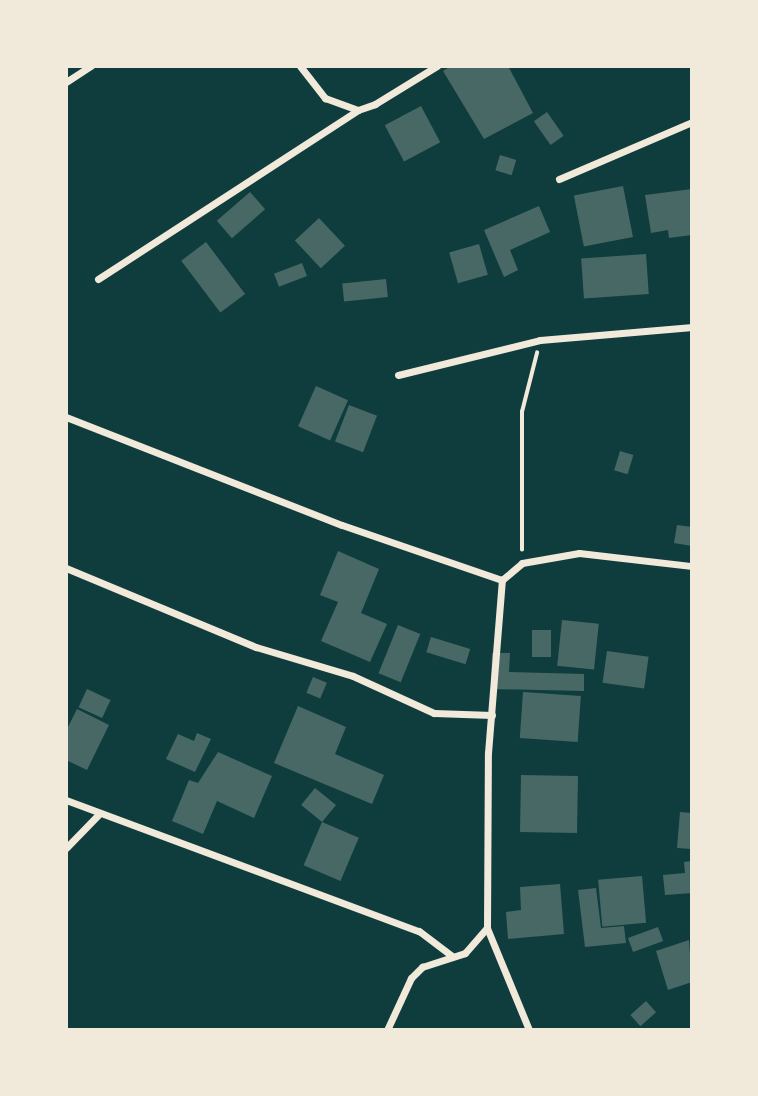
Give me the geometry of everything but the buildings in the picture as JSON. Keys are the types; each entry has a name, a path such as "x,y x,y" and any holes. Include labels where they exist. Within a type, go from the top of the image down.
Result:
{"street":[{"path":"66,82 91,66"},
{"path":"300,66 325,98 358,110"},
{"path":"98,279 358,110 375,104 437,66"},
{"path":"559,179 691,122"},
{"path":"398,374 540,340 691,327"},
{"path":"66,417 342,525 502,580"},
{"path":"529,1030 487,928 492,715 502,580 522,563 579,553 691,566"},
{"path":"66,568 256,647 353,676 425,710 457,716 492,715"},
{"path":"66,800 99,816 207,850 419,931 452,956"},
{"path":"66,848 99,816"},
{"path":"387,1030 411,978 422,967 474,947 487,928"}],"path":[{"path":"522,563 522,412 540,340"}]}
